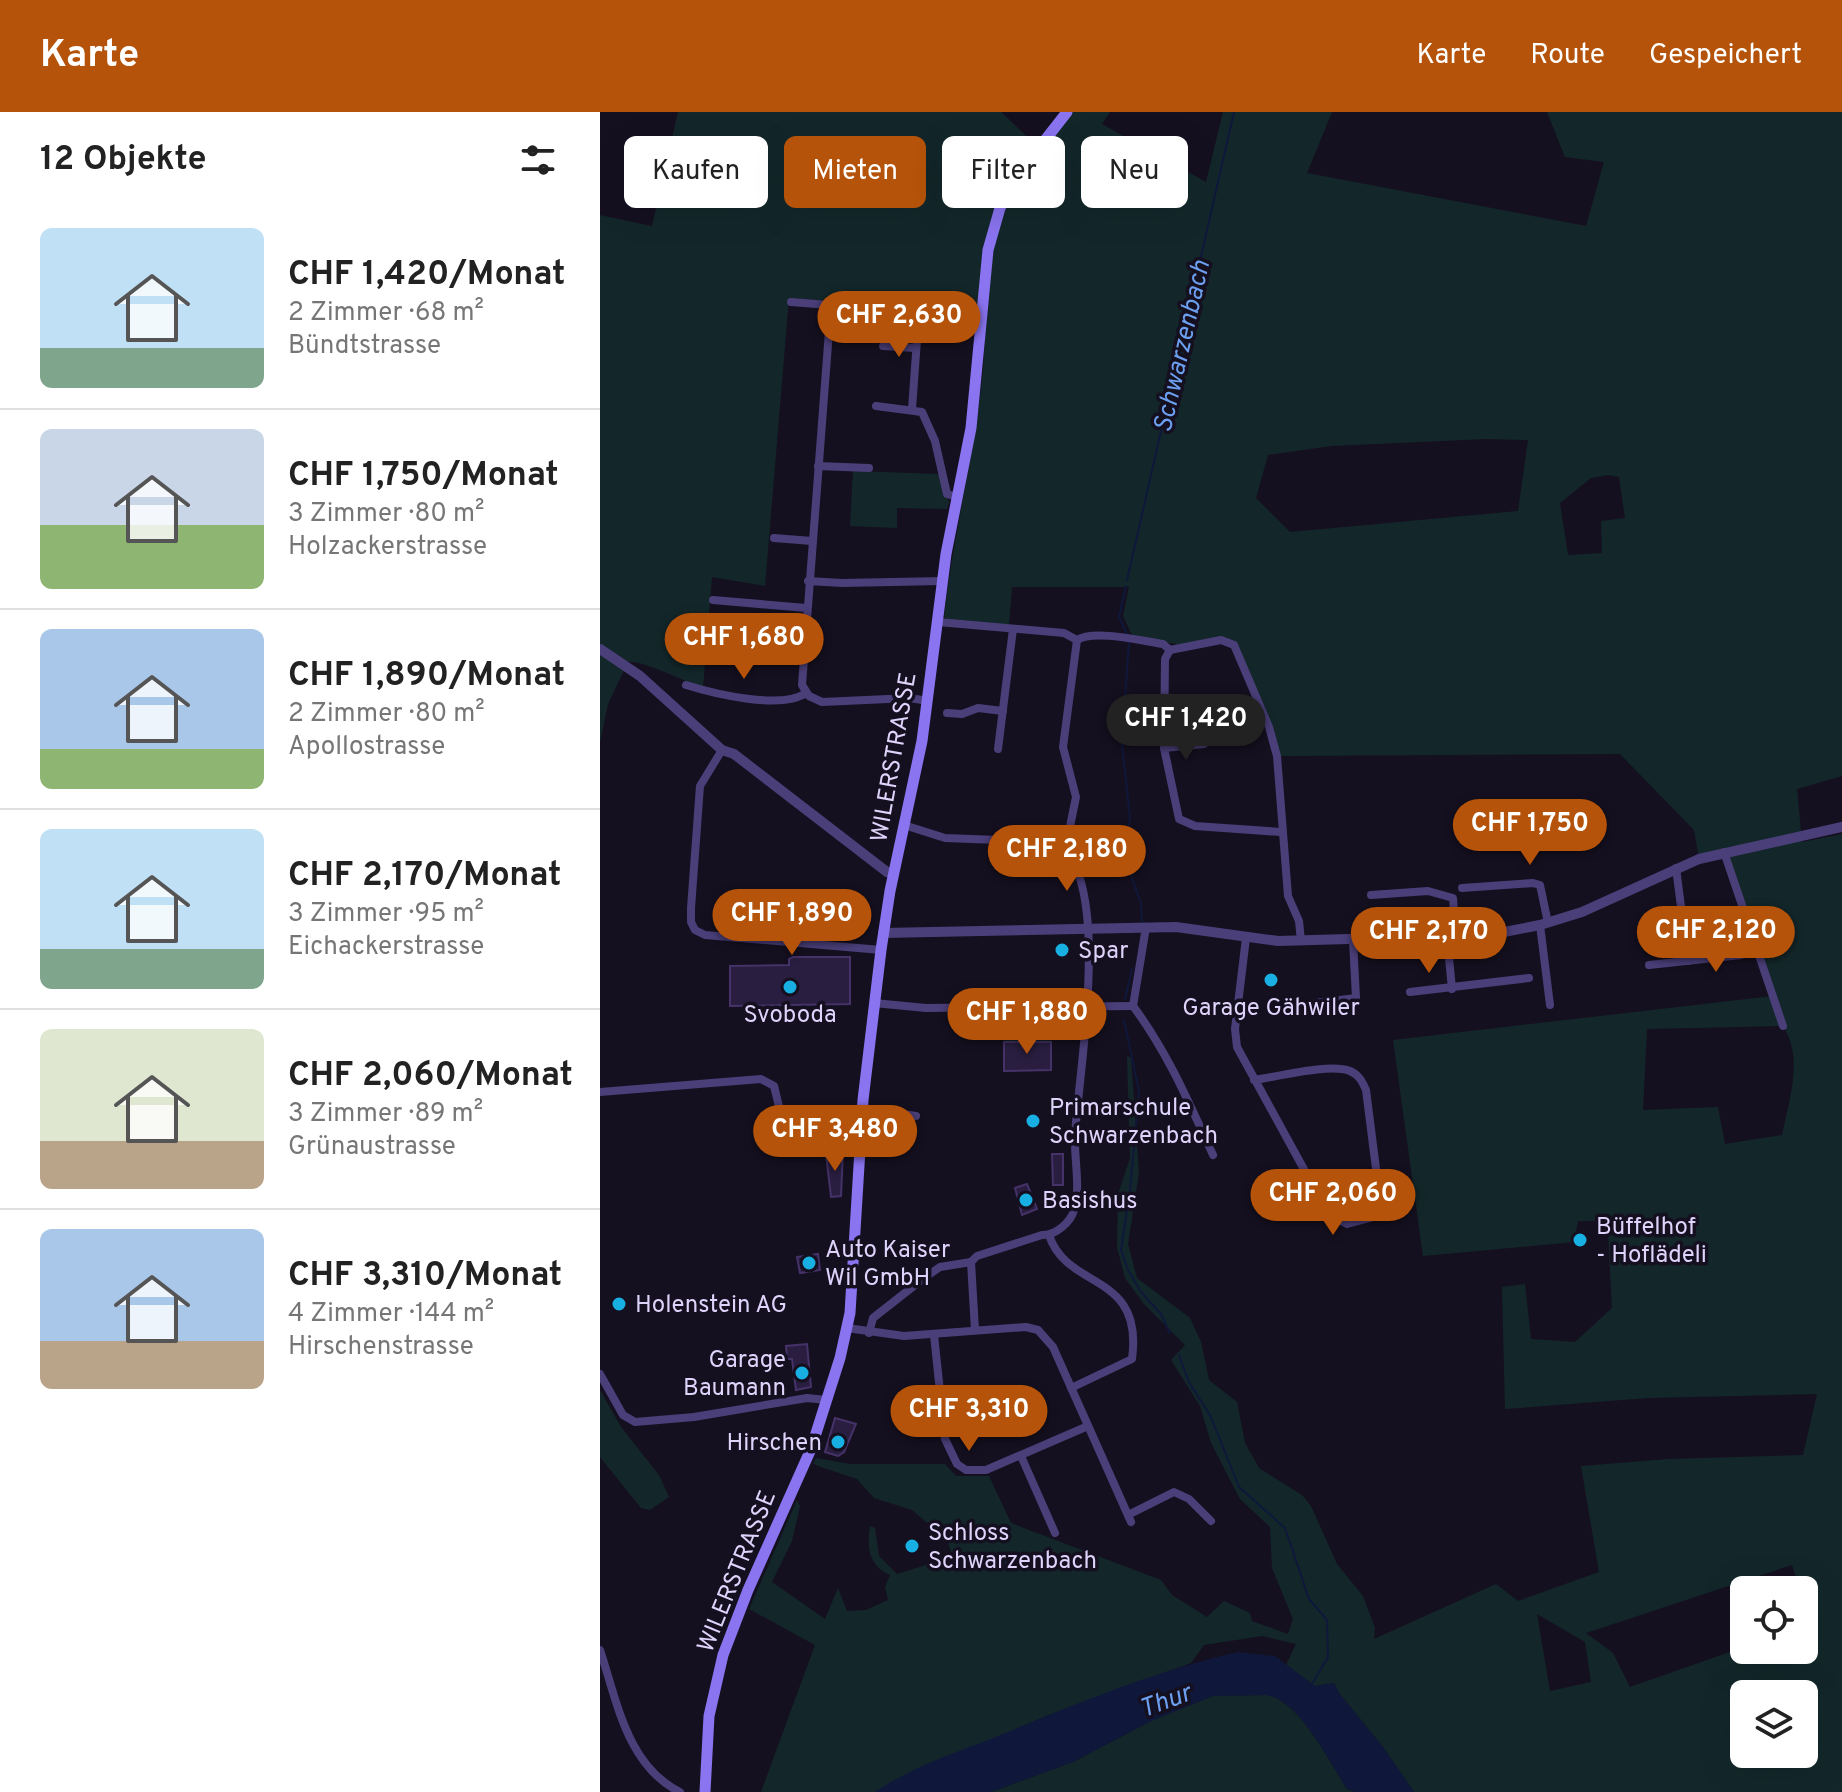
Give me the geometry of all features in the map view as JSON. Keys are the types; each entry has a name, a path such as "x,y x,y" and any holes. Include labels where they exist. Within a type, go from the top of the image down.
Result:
{"main road":[{"name":"WILERSTRASSE","path":"705,1792 709,1716 723,1655 748,1590 804,1466 847,1328 862,1108 883,933 928,701 942,581 975,400 988,250 1000,208 1024,164 1063,113"}],"street":[{"path":"791,302 981,317"},
{"path":"831,305 801,679 806,693 813,699 825,702 910,698 928,701"},
{"path":"912,409 919,312"},
{"path":"883,346 915,348"},
{"path":"876,406 922,412 935,441 947,494 957,497"},
{"path":"818,466 869,468"},
{"path":"774,538 812,541"},
{"path":"808,581 942,581"},
{"path":"713,600 806,608"},
{"path":"938,622 1064,633 1077,640"},
{"path":"998,749 1013,629"},
{"path":"1077,640 1088,635 1163,644 1170,650"},
{"path":"1065,851 1076,797 1063,747 1077,640"},
{"path":"1281,832 1195,826 1182,821 1176,808 1164,748 1165,659 1170,650 1221,640 1237,650 1269,727 1277,756 1289,901 1299,921 1301,941"},
{"path":"600,649 640,676 722,750 734,754 893,874"},
{"path":"686,685 723,695 789,701 806,693"},
{"path":"947,713 962,714 978,708 1003,711"},
{"path":"1164,748 1204,744"},
{"path":"722,750 703,776 699,792 691,922 695,930 705,935 881,950"},
{"path":"869,1333 873,1318 940,1267 971,1262 977,1256 1049,1235 1065,1225 1076,1207 1075,1136 1088,1007 1087,928 1080,879 1065,851 1055,845 945,838 904,825"},
{"path":"883,933 1146,927 1206,930 1246,938 1301,941 1452,937 1544,924 1582,912 1676,868 1724,852 1842,827"},
{"path":"1724,852 1783,1026"},
{"path":"1676,868 1688,961"},
{"path":"1462,888 1540,885 1550,1005"},
{"path":"1371,895 1428,891 1453,898 1452,989"},
{"path":"1684,921 1732,916"},
{"path":"1146,927 1133,1006 1154,1034 1180,1079 1213,1155"},
{"path":"1246,938 1235,1038 1254,1080 1329,1215 1347,1224 1370,1218 1380,1200 1366,1090 1358,1076 1338,1069 1254,1080"},
{"path":"1282,1007 1356,998 1353,940"},
{"path":"1649,965 1741,955"},
{"path":"1410,992 1529,978"},
{"path":"874,1003 926,1008 1133,1006"},
{"path":"601,1091 761,1079 774,1086 784,1127 792,1138 810,1142 860,1135"},
{"path":"862,1108 916,1116"},
{"path":"1049,1235 1052,1244 1068,1261 1119,1298 1132,1322 1134,1334 1132,1359 1071,1388"},
{"path":"971,1262 975,1330"},
{"path":"847,1328 904,1336 1019,1327 1038,1330 1053,1347 1130,1519 1174,1492 1189,1499 1211,1521"},
{"path":"934,1335 944,1437 951,1458 966,1470 977,1471 1021,1456 1088,1426"},
{"path":"600,1374 618,1409 627,1419 635,1422 694,1417 807,1398 826,1400"},
{"path":"1021,1456 1055,1533"},
{"path":"600,1650 632,1744 658,1777 680,1792"}],"green space":[{"path":"678,112 1001,112 1026,136 942,136 942,208 1065,208 1065,136 1046,136 1067,112 1110,112 1102,124 1124,136 1081,136 1081,208 1188,208 1188,172 1206,182 1223,112 1332,112 1307,173 1586,226 1604,162 1565,157 1547,112 1842,112 1842,776 1797,789 1802,842 1842,834 1842,1792 1414,1792 1334,1683 1315,1686 1286,1665 1296,1644 1262,1636 1204,1645 1191,1663 1046,1716 875,1792 761,1792 815,1645 749,1609 797,1500 800,1506 792,1541 772,1582 825,1619 838,1588 847,1611 866,1610 888,1600 885,1587 890,1575 873,1561 870,1526 875,1528 879,1556 897,1574 929,1564 951,1551 946,1539 912,1510 874,1498 857,1479 818,1466 813,1463 816,1458 850,1464 945,1464 956,1476 989,1476 1011,1523 1161,1580 1172,1595 1207,1617 1224,1601 1250,1613 1252,1621 1288,1634 1293,1619 1272,1568 1270,1527 1240,1499 1211,1443 1200,1406 1171,1360 1185,1345 1144,1304 1125,1278 1117,1247 1118,1194 1130,1158 1127,1056 1131,1058 1139,1173 1128,1244 1137,1278 1190,1318 1201,1342 1209,1380 1237,1402 1245,1443 1259,1468 1302,1495 1311,1506 1337,1564 1363,1596 1375,1628 1374,1639 1496,1584 1518,1601 1599,1572 1581,1466 1669,1459 1803,1455 1817,1394 1648,1398 1505,1409 1502,1287 1525,1284 1531,1339 1575,1342 1612,1308 1608,1231 1598,1221 1578,1221 1574,1242 1423,1256 1393,1040 1773,996 1726,859 1699,859 1694,830 1620,754 1277,756 1269,726 1230,643 1193,647 1133,637 1123,616 1129,587 1012,587 1009,625 946,620 949,578 981,389 985,313 789,298 765,586 712,577 703,688 654,668 628,662 608,704 600,742 600,215 652,226 656,208 768,208 768,136 673,136","holes":["1528,440 1518,511 1290,532 1256,498 1268,455 1331,446","1619,477 1625,518 1601,521 1602,553 1568,555 1560,503 1591,478","1783,1026 1793,1052 1794,1065 1782,1135 1725,1144 1718,1107 1643,1110 1647,1029","1537,1614 1585,1642 1591,1682 1550,1691"]},
{"path":"853,471 939,474 949,502 947,509 897,508 897,528 850,526"},
{"path":"1004,1013 1050,1013 1051,1041 1004,1041"},
{"path":"600,1390 621,1427 659,1475 669,1497 650,1510 641,1508 600,1457"},
{"path":"1266,1695 1278,1699 1302,1720 1347,1789 1355,1792 991,1792 1073,1762 1151,1721 1213,1696"}],"water":[{"name":"Thur","path":"1238,1652 1275,1656 1315,1686 1334,1683 1414,1792 1355,1792 1347,1789 1302,1720 1278,1699 1266,1695 1213,1696 1151,1721 1073,1762 991,1792 875,1792 932,1762 1084,1701 1176,1669"}],"building":[{"name":"Svoboda","path":"850,957 850,1004 730,1006 730,966 789,965 789,959"},
{"path":"1004,1042 1051,1042 1051,1070 1004,1071"},
{"path":"843,1151 841,1196 831,1197 826,1154"},
{"path":"1052,1154 1063,1154 1063,1185 1053,1185"},
{"name":"Basishus","path":"1027,1184 1037,1209 1022,1215 1015,1188"},
{"name":"Auto Kaiser Wil GmbH","path":"818,1254 820,1270 800,1273 797,1257"},
{"name":"Garage Baumann","path":"807,1344 811,1387 796,1390 792,1359 787,1359 786,1346"},
{"name":"Hirschen","path":"835,1418 856,1424 844,1452 838,1456 825,1452"}],"waterway":[{"name":"Schwarzenbach","path":"1127,580 1234,112"},
{"name":"Schwarzenbach","path":"1126,586 1119,617 1127,634"},
{"name":"Schwarzenbach","path":"1129,641 1122,745 1130,817 1126,846 1129,869 1141,904 1142,923"},
{"name":"Schwarzenbach","path":"1125,999 1132,969"},
{"name":"Schwarzenbach","path":"1124,1020 1139,1091 1121,1250 1128,1270 1141,1292 1161,1314 1170,1333"},
{"name":"Schwarzenbach","path":"1179,1355 1189,1382 1211,1417 1239,1487 1285,1528 1309,1599 1327,1620 1328,1657 1312,1684"}],"place":[{"name":"Spar","path":"1062,950"},
{"name":"Garage Gähwiler","path":"1271,980"},
{"name":"Svoboda","path":"790,987"},
{"name":"Primarschule Schwarzenbach","path":"1033,1121"},
{"name":"Basishus","path":"1026,1200"},
{"name":"Büffelhof - Hoflädeli","path":"1580,1240"},
{"name":"Auto Kaiser Wil GmbH","path":"809,1263"},
{"name":"Holenstein AG","path":"619,1304"},
{"name":"Garage Baumann","path":"802,1373"},
{"name":"Hirschen","path":"838,1442"},
{"name":"Schloss Schwarzenbach","path":"912,1546"}]}
